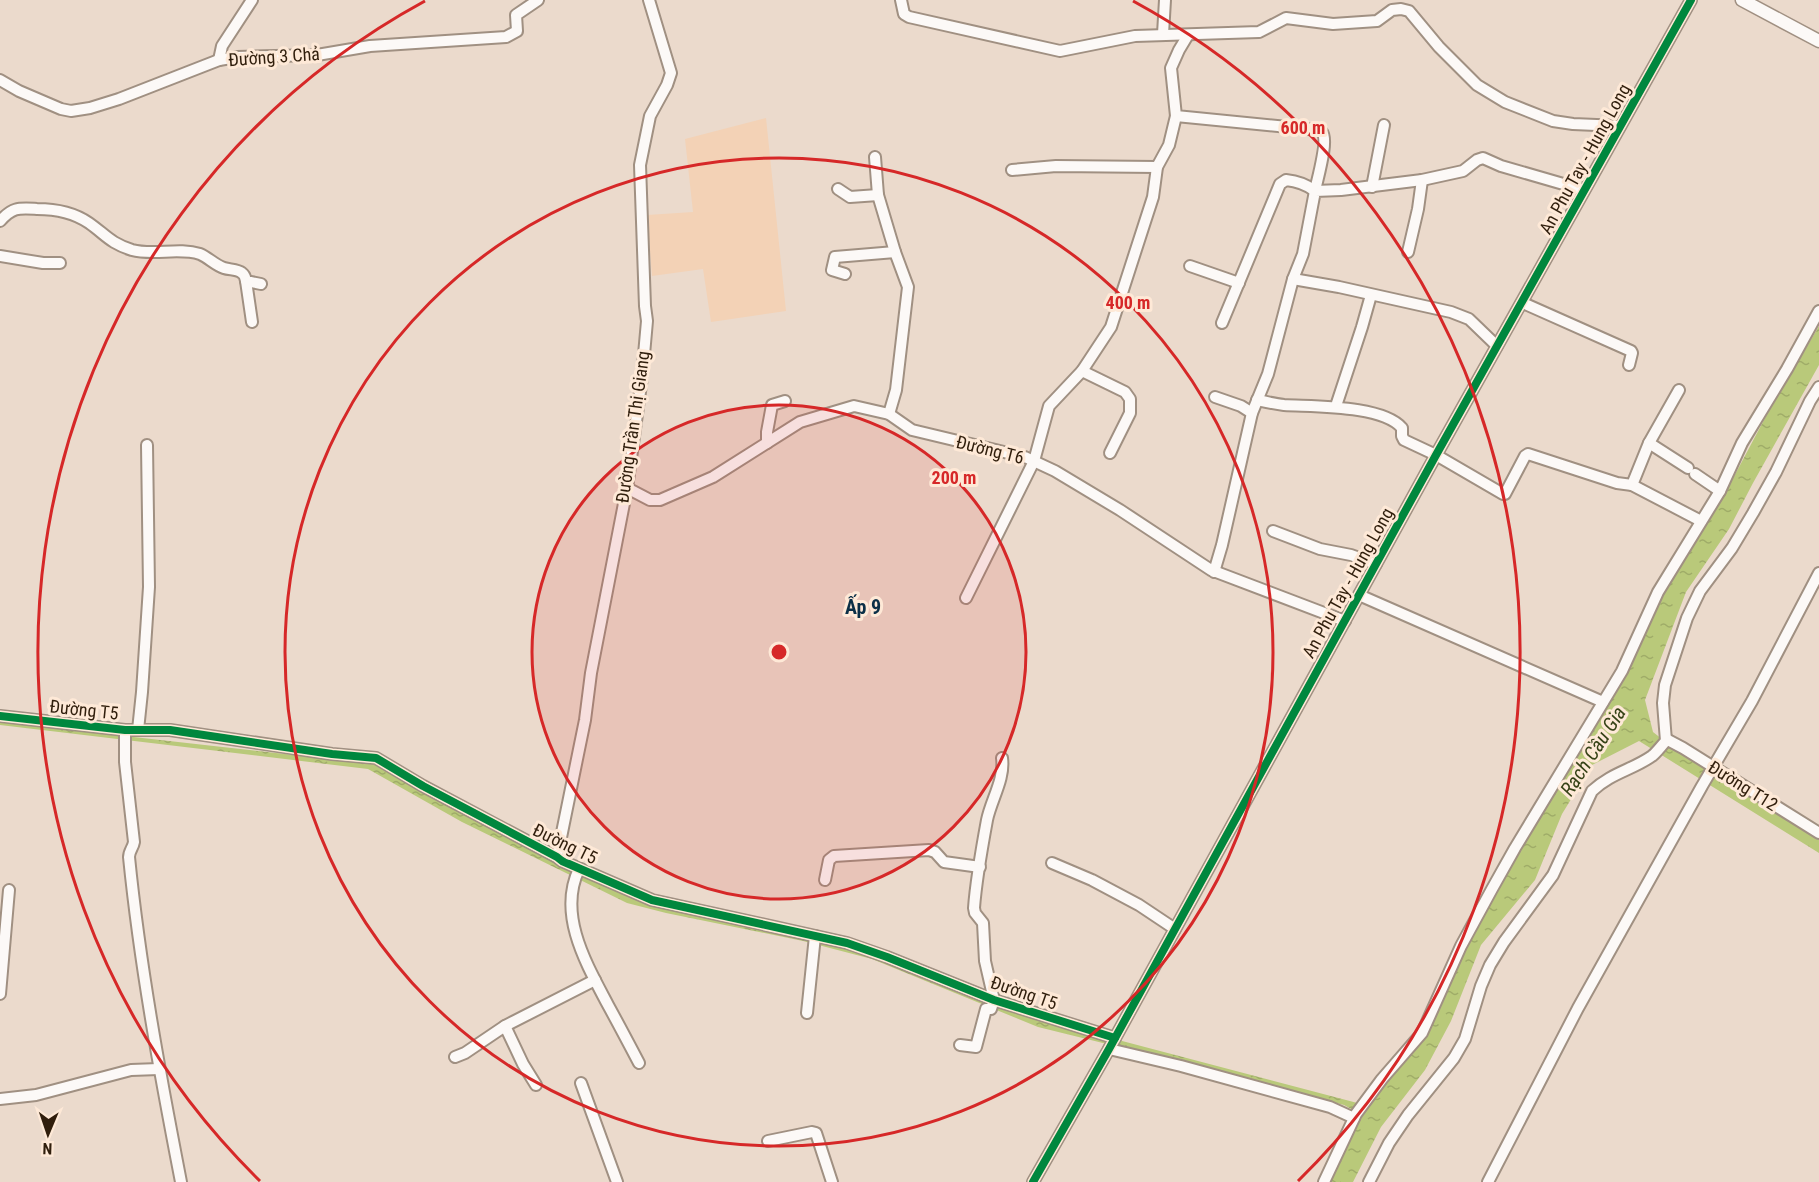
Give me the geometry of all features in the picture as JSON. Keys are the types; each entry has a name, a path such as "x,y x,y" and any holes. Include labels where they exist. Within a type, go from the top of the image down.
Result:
{"main road":[{"path":"1742,0 1819,41"}],"street":[{"path":"219,60 222,46 252,0"},
{"name":"Đường 3 Chả","path":"0,80 61,109 80,110 142,90 219,60 237,57 317,55 370,46 506,37 517,31 516,15 538,0"},
{"name":"Đường Trần Thị Giang","path":"557,857 585,720 591,674 627,488 642,376 647,321 640,165 650,116 671,73 649,0"},
{"path":"901,0 904,14 909,17 1060,51 1135,36 1259,32 1286,18 1333,24 1377,21 1399,4 1409,11 1438,47 1477,86 1505,102 1553,121 1620,126"},
{"path":"904,14 909,0"},
{"path":"1162,34 1165,0"},
{"name":"An Phu Tay - Hung Long","path":"1033,1182 1691,0"},
{"path":"966,598 1034,461 1050,406 1082,371 1111,327 1153,197 1157,167 1169,145 1176,116 1171,68 1188,35"},
{"path":"1176,116 1318,130 1322,131 1324,136 1303,254 1293,279 1268,374 1252,413 1214,572"},
{"path":"1372,187 1384,125"},
{"path":"875,157 878,195 908,286 896,390 889,414"},
{"path":"1222,323 1280,184 1286,180 1294,181 1315,191 1372,187 1463,171 1483,158 1501,166 1584,190"},
{"path":"1012,170 1056,166 1157,167"},
{"path":"1408,252 1422,180"},
{"path":"838,189 850,197 878,195"},
{"path":"0,221 16,208 58,210 82,219 107,239 139,252 185,251 203,255 224,268 243,274 252,322"},
{"path":"845,274 832,270 836,258 895,252"},
{"path":"0,256 43,263 60,263"},
{"path":"1190,266 1239,283"},
{"path":"1293,279 1451,312 1469,319 1497,346"},
{"path":"246,281 261,284"},
{"path":"1336,406 1371,295"},
{"path":"1523,303 1631,351 1629,365"},
{"path":"1324,1182 1355,1116 1422,1033 1461,946 1492,889 1622,671 1658,592 1720,491 1742,444 1819,311"},
{"path":"1082,371 1125,392 1130,399 1130,413 1110,453"},
{"path":"1369,1182 1389,1143 1408,1115 1454,1058 1465,1039 1481,986 1491,965 1504,942 1553,875 1592,791 1608,778 1654,754 1666,740 1663,703 1665,685 1688,618 1700,591 1732,548 1754,513 1819,387"},
{"path":"1632,485 1649,443 1678,390"},
{"path":"1215,397 1241,406 1252,413"},
{"path":"1257,400 1282,405 1336,406 1366,412 1398,424 1402,428 1404,440 1436,455 1503,494 1528,454 1617,483 1632,485 1701,521"},
{"path":"767,444 772,405 785,401"},
{"name":"Đường T6","path":"627,488 650,500 660,500 713,477 800,422 854,406 889,414 912,430 1025,457 1055,471 1102,499 1214,572 1345,621"},
{"path":"1649,443 1720,491"},
{"path":"138,730 149,586 147,445"},
{"path":"1273,531 1320,549 1351,555 1376,564"},
{"path":"1488,1182 1578,1008 1752,701 1819,574"},
{"path":"1359,595 1603,702"},
{"name":"Đường T5","path":"0,716 125,732 170,730 332,754 376,758 423,786 557,857 577,873 652,900 814,941 847,943 887,957 993,1004 1111,1045 1355,1116"},
{"path":"125,732 125,762 134,842 129,853 131,877 159,1069 181,1182"},
{"name":"Đường T12","path":"1666,740 1819,834"},
{"path":"960,1045 976,1047 986,1009 993,1004 985,961 983,923 975,913 975,895 987,823 1001,773 1002,758"},
{"path":"825,880 829,860 834,856 929,850 935,852 944,862 980,867"},
{"path":"1052,863 1139,904 1175,929"},
{"path":"577,873 573,890 573,923 577,940 595,980 639,1063"},
{"path":"0,994 9,890"},
{"path":"807,1013 814,941"},
{"path":"455,1057 465,1053 505,1026 595,980"},
{"path":"505,1026 536,1085"},
{"path":"0,1099 36,1095 131,1070 159,1069"},
{"path":"581,1083 617,1182"},
{"path":"768,1141 816,1133 832,1182"}],"shaded area":[{"path":"766,118 786,311 711,322 703,269 652,276 647,215 693,212 685,139"}],"water":[{"name":"Rạch Cầu Gia","path":"1819,326 1819,365 1729,529 1686,592 1645,700 1653,732 1685,757 1819,840 1819,853 1639,741 1592,765 1562,814 1535,880 1481,945 1451,1021 1425,1070 1381,1127 1353,1182 1328,1182 1360,1114 1344,1105 1038,1027 872,959 803,941 627,903 462,822 368,769 0,725 0,722 373,764 538,853 627,895 657,904 852,948 1088,1032 1365,1105 1428,1029 1469,936 1683,558 1721,501 1765,418"}],"cycle path":[{"path":"1033,1182 1691,0"},
{"path":"0,716 125,730 170,730 332,754 376,758 562,861 652,900 847,943 994,1000 1115,1038"}],"district":[{"name":"Ấp 9","path":"863,607"}]}
